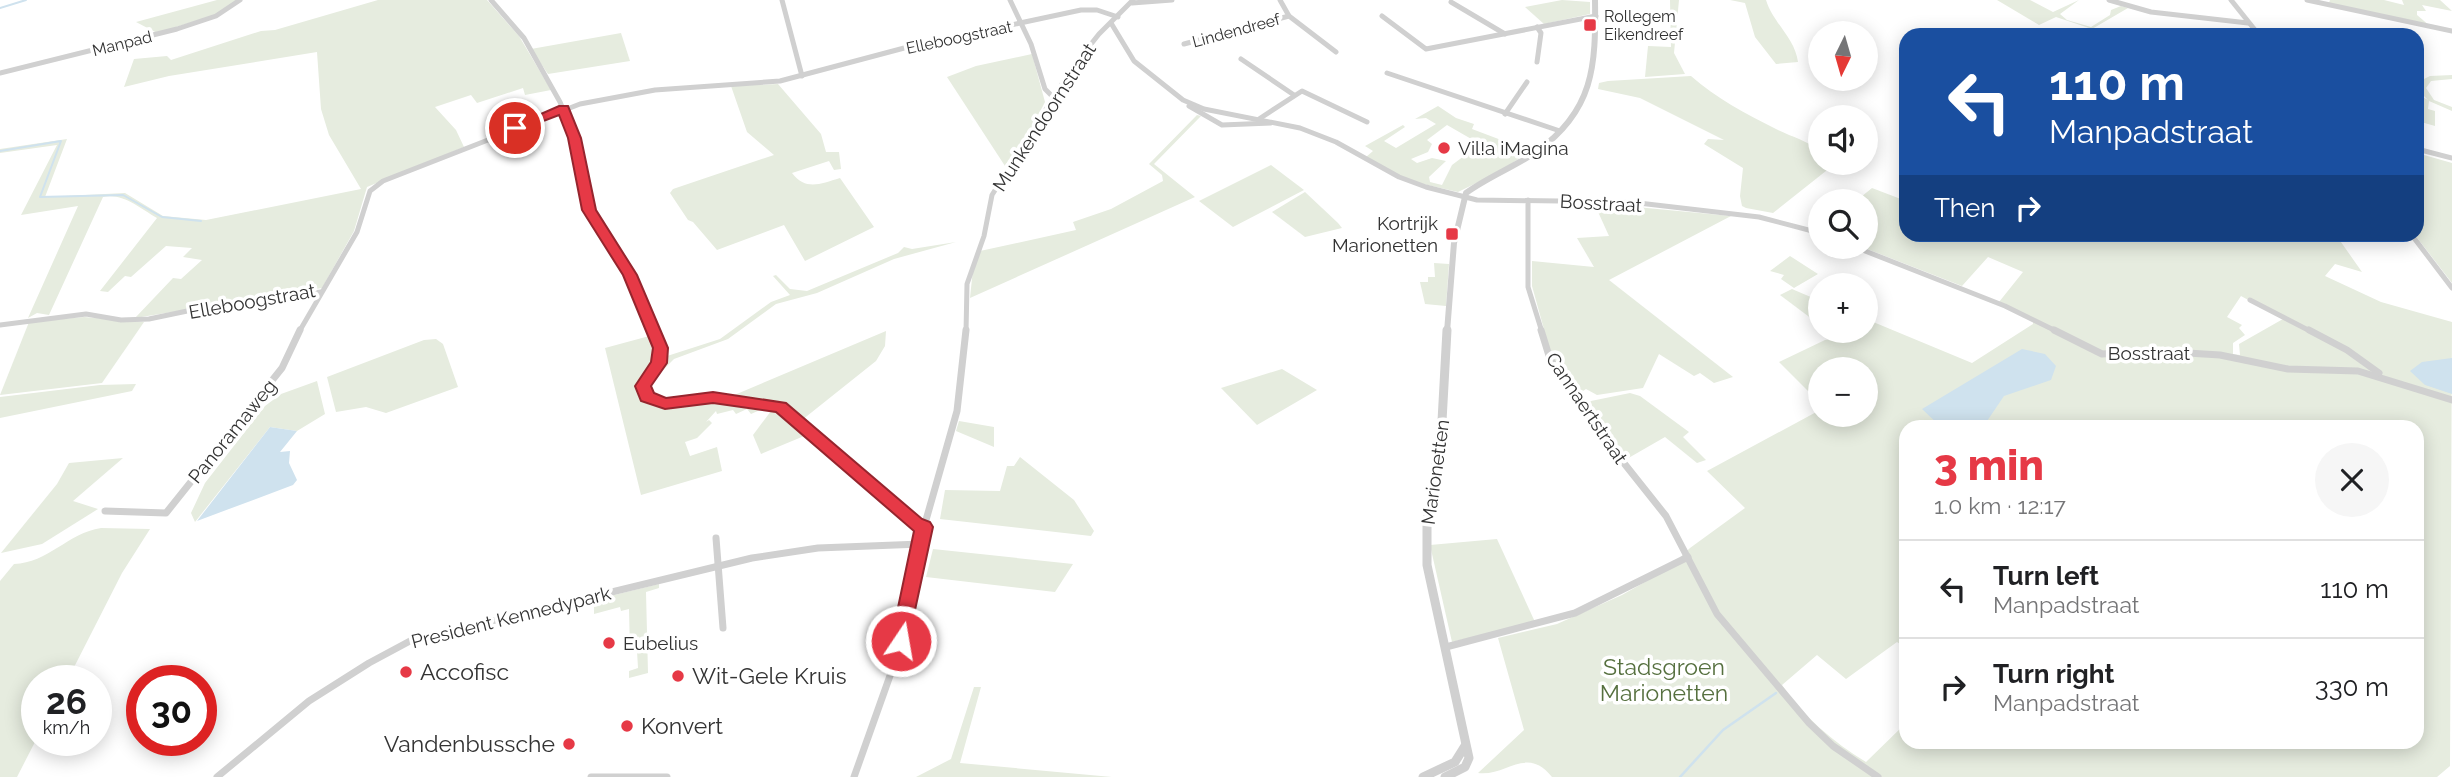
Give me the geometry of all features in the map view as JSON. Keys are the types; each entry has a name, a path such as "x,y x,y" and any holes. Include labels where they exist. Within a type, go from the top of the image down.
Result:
{"street":[{"name":"Manpad","path":"0,73 177,29 216,16 240,0"},
{"path":"491,0 524,38 563,109 575,138 589,210 630,275 661,348 659,363 643,386 647,397 665,404 713,397 781,407 918,526 924,527"},
{"path":"782,0 802,76"},
{"path":"1010,0 1045,89 1052,97"},
{"path":"1133,1 1172,0"},
{"name":"Lindendreef","path":"1280,0 1289,16 1336,52"},
{"path":"1464,197 1472,188 1509,169 1560,131 1583,105 1595,71 1595,0"},
{"path":"2109,0 2151,12 2248,23"},
{"path":"2231,0 2253,28"},
{"path":"2307,0 2452,34"},
{"name":"Munkendoornstraat","path":"854,777 897,656 924,527 957,411 965,349 969,271 984,236 996,187 1052,97 1091,44 1133,1"},
{"path":"1451,2 1505,34"},
{"name":"Elleboogstraat","path":"0,325 86,314 121,320 149,319 216,306 321,292 357,232 373,187 563,109 655,90 780,82 908,47 1087,10 1118,17"},
{"name":"Lindendreef","path":"1184,44 1289,16"},
{"path":"1382,16 1426,49 1596,16"},
{"path":"1111,23 1134,61 1183,100 1222,125 1278,123"},
{"path":"1536,27 1541,33 1537,62"},
{"path":"1241,59 1253,70 1294,95"},
{"path":"1387,73 1560,131"},
{"path":"1505,114 1527,82"},
{"path":"1259,119 1302,91 1367,122"},
{"path":"1183,100 1204,109 1278,123"},
{"name":"Bosstraat","path":"1278,123 1336,142 1411,182 1464,197 1630,202 1777,220 1808,229"},
{"path":"2424,151 2452,158"},
{"name":"Marionetten","path":"1464,197 1454,254 1444,401 1430,491 1426,544 1427,565 1466,744"},
{"name":"Cannaertstraat","path":"1528,200 1528,287 1546,350 1596,428 1666,516 1717,614 1800,713 1833,746 1878,777"},
{"path":"2417,242 2452,288"},
{"name":"Bosstraat","path":"1878,256 2004,306 2102,354 2155,351 2220,355 2288,369 2379,375 2452,400"},
{"name":"Panoramaweg","path":"105,511 166,513 282,368 321,292"},
{"name":"Bosstraat","path":"2250,300 2347,350 2379,375"},
{"path":"716,538 723,628"},
{"name":"President Kennedypark","path":"217,777 269,732 374,657 410,641 719,565 818,548 921,544"},
{"path":"1446,647 1575,613 1688,557"},
{"path":"1423,777 1455,762 1466,744"},
{"path":"1445,777 1466,766 1469,758 1466,744"},
{"path":"591,777 667,777"}],"green space":[{"path":"217,0 238,0 218,14 157,33 136,22"},
{"path":"378,0 487,0 519,36 551,90 525,95 523,88 477,103 471,95 435,107 456,130 464,147 367,187 354,231 322,288 135,318 173,278 181,279 202,260 183,257 192,248 166,246 131,277 125,276 108,292 100,291 157,218 125,199 111,196 103,197 49,315 37,313 28,318 78,206 21,215 57,145 0,153 0,149 67,139 45,197 125,193 163,216 206,220 361,189 329,135 321,109 317,52 169,76 124,87 134,59 167,56 171,60 261,31 275,30"},
{"path":"1562,0 1590,2 1590,14 1544,24 1525,7"},
{"path":"1670,0 1679,0 1674,53 1685,74 1645,77 1648,46 1671,47"},
{"path":"1730,0 1766,0 1793,45 1798,62 1776,64 1755,37 1745,3"},
{"path":"1997,0 2030,0 2053,12 2079,0 2060,14 2067,20 2091,27 2110,15 2111,10 2121,6 2128,8 2094,28 2056,17 2039,25"},
{"path":"2330,0 2384,0 2404,5 2402,0 2440,0 2452,11 2422,5 2426,11 2417,11 2417,15 2430,26 2329,3"},
{"path":"621,33 630,61 548,74 531,49"},
{"path":"1032,54 1045,102 1029,133 1005,166 947,77 976,66"},
{"path":"2452,75 2452,79 2431,81 2426,88 2434,100 2452,107 2452,111 2429,101 2428,109 2435,111 2435,126 2424,123 2424,98 2428,100 2424,96 2424,79 2430,76"},
{"path":"1691,76 1743,111 1808,143 1808,175 1821,175 1773,213 1746,208 1742,206 1740,196 1743,168 1704,144 1708,139 1724,140 1640,98 1598,89 1599,83"},
{"path":"778,84 821,134 826,152 839,152 841,169 834,170 829,161 792,173 797,179 808,184 820,184 840,178 874,227 805,261 784,225 717,250 693,222 688,220 670,193 673,189 774,155 747,132 731,86"},
{"name":"Vil!a iMagina","path":"1438,106 1456,118 1474,124 1472,129 1525,149 1530,145 1536,147 1499,172 1458,192 1410,181 1366,157 1373,151 1365,146 1403,125 1405,127 1384,141 1396,148 1436,124 1426,118 1415,119","holes":["1447,125 1480,144 1452,165 1442,185 1430,182 1429,177 1446,161 1432,158 1417,163 1411,159 1428,152 1432,144 1427,140"]},
{"path":"1197,115 1201,116 1154,164 1195,197 970,298 973,269 980,251 1076,230 1073,222 1111,209 1163,181 1162,175 1149,164"},
{"path":"2424,155 2452,163 2452,283 2420,242 2424,242"},
{"path":"1271,165 1304,190 1233,227 1199,201"},
{"name":"Stadsgroen Marionetten","path":"1878,190 1899,198 1899,242 2341,242 2362,272 2335,264 2325,276 2381,302 2452,322 2450,766 2437,777 1552,777 1533,763 1478,773 1524,730 1498,638 1557,624 1622,595 1668,569 1690,548 1745,508 1707,471 1808,416 1808,427 1878,427 1878,357 1808,357 1808,391 1779,362 1819,343 1878,343 1878,324 1972,363 2033,324 2033,319 1999,302 2023,272 1988,257 1962,286 1878,253","holes":["2241,296 2283,319 2239,344 2240,355 2233,354 2233,343 2245,335 2239,328 2242,325 2227,317"]},
{"path":"1305,192 1342,228 1305,237 1272,212"},
{"path":"1594,203 1731,216 1609,280 1733,377 1714,383 1700,373 1694,376 1659,354 1643,388 1597,395 1586,389 1580,393 1552,358 1532,286 1532,261 1594,267 1577,238 1609,236"},
{"path":"956,242 894,259 817,293 776,304 728,339 674,359 647,386 664,357 720,339 771,302 790,295 773,276 776,275 790,289 807,291 898,253 904,247 912,249"},
{"path":"1790,256 1816,273 1808,273 1808,280 1794,288 1781,279 1784,275 1770,271"},
{"path":"1434,263 1449,264 1446,306 1425,304 1420,282 1428,282 1428,277 1435,277"},
{"path":"1792,289 1808,296 1808,316 1780,295"},
{"path":"84,317 144,322 102,383 0,395 29,322"},
{"path":"886,331 885,346 876,361 802,420 784,405 732,396"},
{"path":"653,335 659,352 640,389 655,404 714,399 767,407 751,414 747,409 736,414 733,410 717,414 716,411 706,422 709,420 712,423 697,438 685,442 690,456 717,447 722,471 641,495 605,348"},
{"path":"436,339 443,344 458,387 386,413 366,407 336,412 327,377 424,340"},
{"path":"1282,369 1317,390 1257,425 1221,388"},
{"path":"317,381 325,414 297,431 270,427 195,522 191,513 205,483 265,406 281,394"},
{"path":"136,384 132,391 0,418 0,397 100,385"},
{"path":"1630,393 1640,396 1689,432 1683,437 1706,460 1697,463 1665,437 1625,460 1586,406 1591,401"},
{"path":"774,407 809,434 761,454 753,435"},
{"path":"959,421 994,427 994,447 956,431"},
{"path":"1020,457 1074,500 1094,531 1091,536 940,519 945,490 1000,491 1007,466 1014,466"},
{"path":"123,458 73,501 98,509 42,544 1,553 57,484 69,463"},
{"path":"101,528 150,529 122,573 75,665 21,665 21,756 28,756 17,777 0,777 0,581 14,564 37,559 89,531"},
{"path":"1497,539 1535,622 1452,642 1430,545"},
{"path":"933,549 1073,564 1055,592 926,577"},
{"path":"659,584 659,588 646,592 648,673 629,678 629,671 638,668 637,651 630,652 629,609 621,611 620,607 594,614 594,600"},
{"path":"974,687 981,687 960,763 1112,777 916,777 951,759"}],"water":[{"path":"2022,349 2045,354 2056,366 2051,380 2004,396 1988,420 1934,420 1922,409"},
{"path":"2452,358 2452,394 2425,385 2410,371 2422,362"},
{"path":"270,427 297,431 280,452 290,451 289,463 297,480 293,485 197,521"}],"waterway":[{"path":"0,8 26,0"},
{"path":"0,151 61,141 40,197 123,195 162,217 201,221"},
{"path":"1680,777 1723,730 1776,693"}],"place":[{"name":"Rollegem Eikendreef","path":"1590,25"},
{"name":"Vil!a iMagina","path":"1444,148"},
{"name":"Kortrijk Marionetten","path":"1452,234"},
{"name":"Eubelius","path":"609,643"},
{"name":"Accofisc","path":"406,672"},
{"name":"Wit-Gele Kruis","path":"678,676"},
{"name":"Konvert","path":"627,726"},
{"name":"Vandenbussche","path":"569,744"}],"route":[{"path":"515,128 563,109 575,138 589,210 630,275 661,348 659,363 643,386 647,397 665,404 713,397 781,407 918,526 924,527 901,641"}]}
